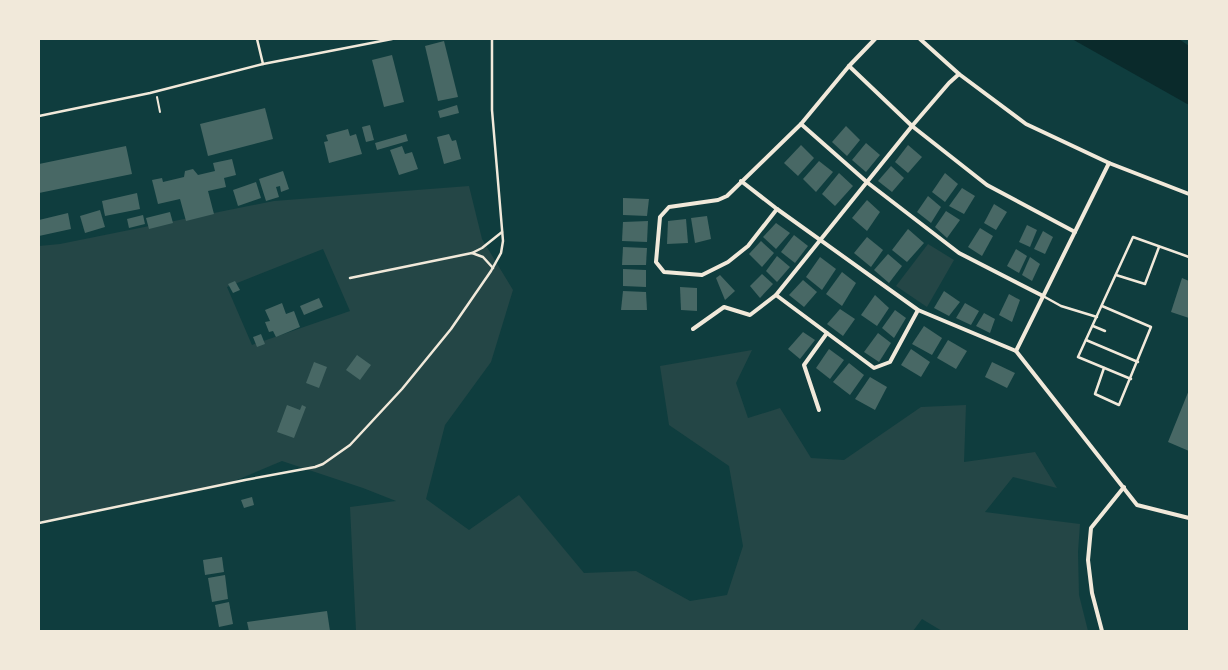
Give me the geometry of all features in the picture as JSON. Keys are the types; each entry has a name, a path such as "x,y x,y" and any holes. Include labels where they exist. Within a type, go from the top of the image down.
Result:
{"street":[{"path":"777,209 748,246 728,262 702,275 664,272 656,262 660,217 669,207 718,200 727,196 801,124 849,66 875,39"},
{"path":"920,39 958,74 1026,124 1109,163 1189,194"},
{"path":"849,66 912,126 988,185 1075,232"},
{"path":"693,329 724,307 750,315 776,295 912,126 948,83 958,74"},
{"path":"801,124 868,182 959,253 1043,296"},
{"path":"1016,351 1109,163"},
{"path":"741,181 777,209 918,310 1016,351 1137,504 1189,518"},
{"path":"776,295 874,368 890,362 918,310"},
{"path":"819,410 804,365 827,333"},
{"path":"1102,631 1092,593 1088,560 1091,528 1124,488"}],"lane":[{"path":"258,39 263,64"},
{"path":"39,116 156,92 263,64 392,39"},
{"path":"39,522 245,480 312,468 323,464 350,445 402,389 451,329 493,268 501,253 503,241 492,110 492,39"},
{"path":"350,278 472,253 482,248 502,231"},
{"path":"1131,379 1078,357 1133,237 1189,257"},
{"path":"1116,275 1145,284 1159,246"},
{"path":"472,253 483,257 493,268"},
{"path":"1043,296 1061,306 1097,317"},
{"path":"1102,306 1152,327 1119,405 1095,394 1104,368"},
{"path":"1093,326 1105,331"},
{"path":"1086,340 1138,362"}],"path":[{"path":"156,92 160,112"}],"shaded area":[{"path":"1072,39 1179,39 1189,46 1189,105"},
{"path":"469,186 482,239 513,290 491,362 445,425 426,499 469,530 519,495 584,573 636,571 690,601 727,595 743,546 729,466 669,425 660,366 752,350 736,383 748,418 780,408 811,458 844,460 921,407 966,405 964,462 1035,452 1057,488 1013,477 985,512 1080,524 1078,552 1079,595 1088,631 942,631 922,619 913,631 356,631 350,507 396,501 363,488 282,461 225,485 39,522 39,246 60,244 274,201","holes":["323,249 350,311 252,345 227,287"]},
{"path":"928,244 954,260 927,307 896,286"}],"building":[{"path":"444,41 458,97 438,101 425,46"},
{"path":"392,55 404,102 384,107 372,60"},
{"path":"457,105 459,113 440,118 438,111"},
{"path":"265,108 273,139 208,156 200,124"},
{"path":"370,125 374,140 366,142 362,127"},
{"path":"846,126 860,140 847,156 832,142"},
{"path":"348,129 350,136 356,134 362,154 329,163 324,142 328,141 326,135"},
{"path":"406,134 408,141 377,150 375,143"},
{"path":"449,134 452,141 456,140 461,159 444,164 437,137"},
{"path":"866,143 880,155 866,172 852,160"},
{"path":"801,145 814,158 798,176 784,163"},
{"path":"908,145 922,157 908,173 895,162"},
{"path":"126,146 132,174 39,193 39,164"},
{"path":"402,146 405,154 412,152 418,169 399,175 390,150"},
{"path":"232,159 236,175 224,178 226,187 208,191 214,214 186,221 180,199 158,204 152,180 162,178 163,182 184,177 185,171 193,169 198,175 215,171 213,163"},
{"path":"819,161 833,172 816,192 803,179"},
{"path":"891,166 904,178 892,192 878,181"},
{"path":"283,171 289,189 281,192 280,186 276,187 279,197 266,201 259,179"},
{"path":"839,173 853,186 835,206 822,194"},
{"path":"945,173 958,184 945,202 932,192"},
{"path":"256,182 261,198 238,206 233,190"},
{"path":"962,188 975,196 964,214 949,206"},
{"path":"137,193 140,209 105,216 102,201"},
{"path":"928,196 941,207 931,223 917,212"},
{"path":"623,198 649,199 647,216 623,215"},
{"path":"867,200 880,212 867,231 852,218"},
{"path":"994,204 1007,212 996,230 984,223"},
{"path":"100,210 105,227 85,233 80,216"},
{"path":"946,211 960,220 947,238 935,227"},
{"path":"170,212 173,223 149,229 146,218"},
{"path":"68,213 71,229 39,236 39,220"},
{"path":"143,215 145,224 129,228 127,219"},
{"path":"707,216 711,239 695,243 691,218"},
{"path":"686,219 688,243 667,244 668,221"},
{"path":"648,221 647,242 622,241 623,222"},
{"path":"776,223 790,233 776,249 763,237"},
{"path":"1027,225 1037,230 1030,247 1019,242"},
{"path":"980,228 993,236 982,256 968,247"},
{"path":"908,229 924,243 907,262 892,250"},
{"path":"1043,231 1053,237 1045,254 1034,249"},
{"path":"794,235 808,246 795,263 781,252"},
{"path":"867,237 883,250 871,267 854,253"},
{"path":"761,241 774,253 762,267 749,254"},
{"path":"623,247 647,248 646,265 622,265"},
{"path":"1016,249 1027,256 1019,273 1007,266"},
{"path":"888,254 902,266 889,283 874,270"},
{"path":"777,256 790,267 777,282 766,271"},
{"path":"820,257 836,269 822,290 806,277"},
{"path":"1030,257 1040,264 1032,281 1022,275"},
{"path":"623,269 646,270 646,287 623,286"},
{"path":"842,272 856,283 842,306 826,294"},
{"path":"762,274 773,284 760,298 750,286"},
{"path":"720,275 735,291 725,300 716,278"},
{"path":"1182,278 1189,281 1189,318 1171,312"},
{"path":"803,280 817,292 804,307 789,295"},
{"path":"235,281 240,290 233,293 228,284"},
{"path":"680,287 697,288 697,311 681,310"},
{"path":"623,291 646,292 647,310 621,310"},
{"path":"944,291 960,302 949,316 934,308"},
{"path":"1009,294 1020,300 1012,322 999,315"},
{"path":"875,295 889,308 877,326 861,315"},
{"path":"319,298 323,307 304,315 300,306"},
{"path":"282,303 286,314 294,311 300,327 276,337 273,331 269,332 265,322 270,321 265,310"},
{"path":"965,303 979,311 971,325 956,318"},
{"path":"840,309 855,319 843,336 827,324"},
{"path":"895,310 906,318 894,338 882,328"},
{"path":"984,313 995,319 990,333 976,326"},
{"path":"924,326 942,338 932,355 912,344"},
{"path":"803,332 815,340 800,359 788,349"},
{"path":"878,333 891,343 879,362 864,352"},
{"path":"261,334 265,344 257,347 253,337"},
{"path":"948,340 967,351 956,369 937,358"},
{"path":"829,349 844,360 830,379 816,368"},
{"path":"911,349 930,362 921,377 901,365"},
{"path":"357,355 371,365 360,380 346,370"},
{"path":"314,362 327,367 319,388 306,383"},
{"path":"992,362 1015,373 1007,388 985,377"},
{"path":"849,363 864,375 850,395 833,382"},
{"path":"870,377 887,387 875,410 855,399"},
{"path":"1189,390 1189,451 1168,442"},
{"path":"287,405 300,410 302,405 306,407 294,438 277,432"},
{"path":"252,497 254,505 244,508 241,500"},
{"path":"222,557 224,572 205,575 203,560"},
{"path":"225,575 228,599 212,602 208,578"},
{"path":"229,602 233,624 219,627 215,605"},
{"path":"327,611 330,631 249,631 247,622"}]}
